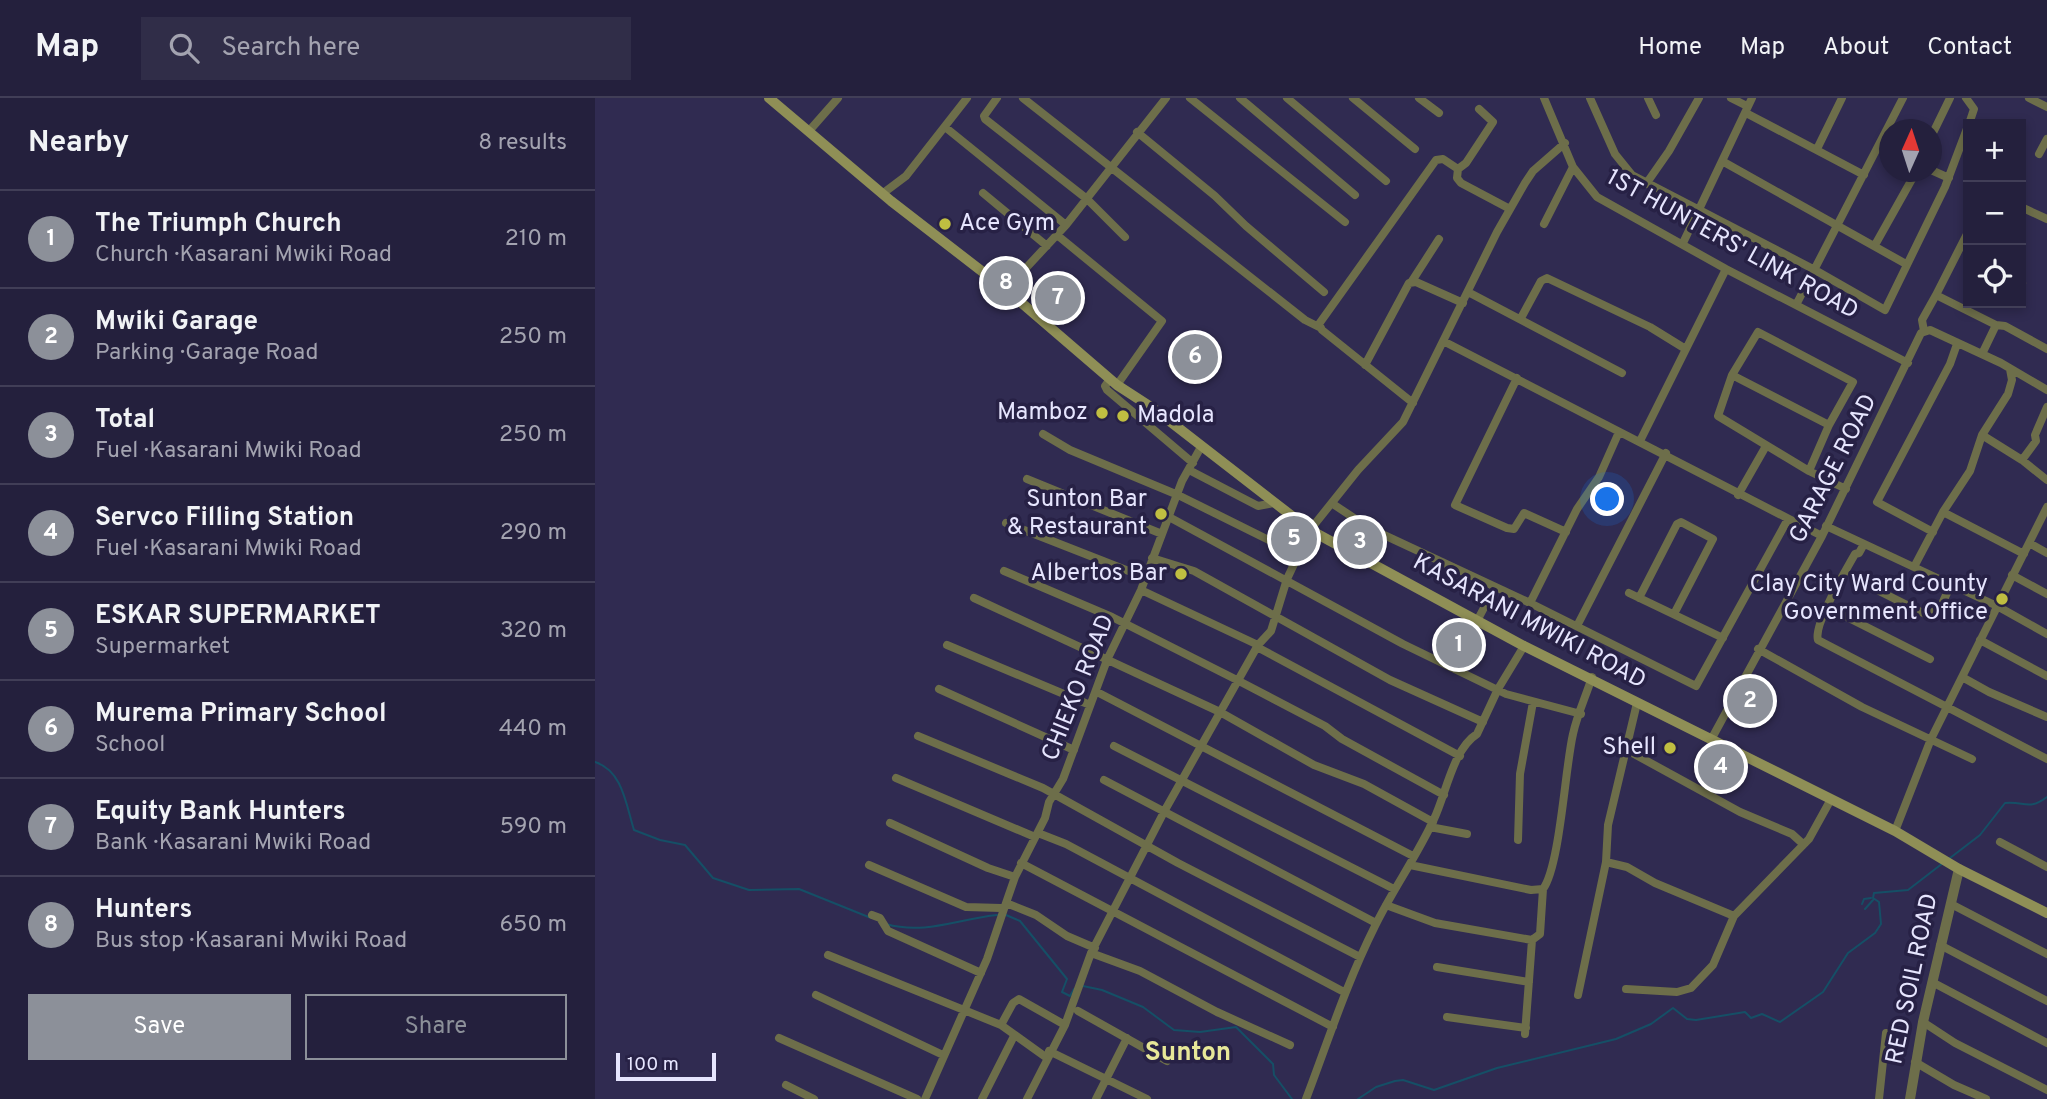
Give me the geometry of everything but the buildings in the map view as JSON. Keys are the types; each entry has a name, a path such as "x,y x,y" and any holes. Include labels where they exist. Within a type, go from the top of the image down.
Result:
{"main road":[{"name":"KASARANI MWIKI ROAD","path":"769,98 882,194 1010,293 1114,382 1154,409 1310,530 1524,646 1592,677 1637,703 1895,831 1959,869 2047,913"}],"street":[{"path":"809,131 838,98"},
{"path":"882,194 906,176 967,98"},
{"path":"997,98 984,116 985,120 1087,199 1125,237"},
{"path":"1023,98 1413,403"},
{"path":"1190,98 1345,222"},
{"path":"1240,98 1355,195"},
{"path":"1287,98 1386,181"},
{"path":"1353,98 1415,149"},
{"path":"1419,98 1439,113"},
{"name":"1ST HUNTERS' LINK ROAD","path":"1544,98 1573,167 1597,197 1726,269 1908,363"},
{"path":"1590,98 1622,166 1646,184 1815,270 1885,310 1949,178 1963,141"},
{"path":"1648,98 1656,115"},
{"path":"1646,184 1669,151 1699,98"},
{"path":"1731,98 1864,175"},
{"path":"1817,149 1842,98"},
{"path":"1796,305 1903,98"},
{"path":"1940,119 1950,98"},
{"path":"1966,98 1974,109 1971,119"},
{"path":"2029,98 2047,107"},
{"path":"1010,293 1026,268 1066,225 1164,99"},
{"path":"1683,243 1749,106"},
{"path":"1479,109 1493,122 1467,163 1458,169 1457,178 1461,183 1510,209"},
{"path":"945,127 1066,225"},
{"path":"1136,132 1215,196 1245,226 1324,292"},
{"path":"2039,154 2047,139"},
{"path":"1027,1099 1065,1025 1079,979 1165,810 1257,646 1271,631 1278,616 1287,579 1310,530 1358,470 1403,422 1510,209 1534,171 1565,143"},
{"path":"1319,327 1436,160 1443,159 1458,169"},
{"path":"1722,162 1839,224 1906,264"},
{"path":"1544,224 1573,167"},
{"path":"1942,175 1949,178"},
{"path":"1875,245 1910,182"},
{"path":"983,193 1047,246"},
{"path":"2026,209 2047,219"},
{"path":"1057,235 1162,321 1114,382 1105,388 1175,447 1191,466 1258,506 1274,503"},
{"path":"1364,365 1439,239"},
{"name":"GARAGE ROAD","path":"1712,738 1846,489 1924,331 1922,320 1963,241"},
{"path":"1959,249 1963,251"},
{"path":"1640,441 1684,348 1726,269"},
{"path":"1521,318 1541,281 1547,278 1650,327 1684,348"},
{"path":"1412,281 1463,303"},
{"path":"1468,292 1622,373"},
{"path":"1935,295 2047,349"},
{"path":"1982,354 1996,325"},
{"path":"1924,331 1930,330 1982,354 2047,390"},
{"path":"1809,471 1829,425 1853,382 1759,332 1732,375 1718,418 1809,471 1846,489"},
{"path":"1445,342 1619,432 1666,453 1738,495 1822,536"},
{"path":"1933,532 1877,502 1950,364 1957,344"},
{"path":"1915,567 1943,512 1970,471 1982,435 2008,394 2012,380 2010,369"},
{"path":"1732,375 1829,425"},
{"path":"1517,378 1455,505 1507,528 1514,529 1524,513 1566,532"},
{"path":"1135,412 1142,401"},
{"path":"2022,460 2036,442 2035,435 2047,407"},
{"path":"1147,422 1154,409"},
{"path":"1531,603 1566,532 1599,477 1619,432"},
{"path":"1042,433 1070,450 1178,495 1297,554"},
{"path":"1982,435 2022,460 2047,480"},
{"path":"1175,447 1189,438"},
{"path":"1738,495 1766,446"},
{"name":"CHIEKO ROAD","path":"925,1099 981,972 1001,910 1053,795 1059,789 1107,660 1201,447"},
{"path":"1577,626 1666,453"},
{"path":"1027,479 1162,534"},
{"path":"1333,504 1369,528 1531,603 1696,686 1788,520"},
{"path":"1895,831 1931,739 2046,511"},
{"path":"1943,512 2024,554"},
{"path":"1169,517 1403,643 1498,689 1533,702 1581,714"},
{"path":"1639,598 1677,524 1681,522 1713,539 1674,614"},
{"path":"1006,523 1144,577"},
{"path":"1826,526 1997,606 2047,634"},
{"path":"2029,543 2047,553"},
{"path":"1864,544 1855,554 1828,607 1817,634 1818,640 2047,759"},
{"path":"1152,558 1194,571 1390,680 1483,722"},
{"path":"1004,571 1124,624 1237,680 1325,726 1342,739 1444,795"},
{"path":"2012,575 2047,594"},
{"path":"1877,590 1929,616 1942,604 1951,584"},
{"path":"1477,621 1495,587"},
{"path":"1140,590 1257,646 1460,757"},
{"path":"1629,593 1723,638"},
{"path":"974,598 1220,712 1314,765 1364,784 1431,825 1467,834"},
{"path":"1828,607 1930,659"},
{"path":"1980,640 2047,676"},
{"path":"947,645 1090,705"},
{"path":"1306,1099 1345,992 1376,923 1431,825 1460,757 1483,722 1498,689 1524,646"},
{"path":"1758,649 1862,707 1972,759"},
{"path":"1386,905 1435,922 1532,940 1540,934 1543,889 1548,883 1555,853 1569,752 1592,677"},
{"path":"1962,677 2047,717"},
{"path":"939,689 1074,750"},
{"path":"1097,692 1411,861 1496,884 1543,889"},
{"path":"1518,840 1520,774 1533,702"},
{"path":"1578,995 1606,862 1608,825 1637,703"},
{"path":"918,736 1030,782 1360,957"},
{"path":"1114,746 1394,890"},
{"path":"1625,749 1740,812 1792,834 1803,844"},
{"path":"896,778 1037,835 1131,878 1345,992"},
{"path":"1104,780 1376,923"},
{"path":"1626,989 1677,992 1691,988 1713,965 1734,916 1812,835 1830,801"},
{"path":"890,823 1016,877"},
{"path":"2000,842 2047,867"},
{"path":"1606,862 1627,867 1655,883 1734,916"},
{"path":"1021,863 1333,1027"},
{"path":"869,865 966,907 1036,915 1093,950 1290,1045"},
{"name":"RED SOIL ROAD","path":"1910,1099 1923,1022 1959,869"},
{"path":"1951,904 2047,954"},
{"path":"879,920 932,952 981,972"},
{"path":"1447,1017 1525,1031 1532,940"},
{"path":"1940,945 2047,1001"},
{"path":"828,955 1001,1025 1014,1036 1048,1054 1147,1099"},
{"path":"1437,967 1529,982"},
{"path":"1932,982 2047,1043"},
{"path":"816,995 943,1055"},
{"path":"1001,1025 1013,1003 1019,999 1065,1025"},
{"path":"1078,1011 1167,1061"},
{"path":"1923,1022 1955,1043 2047,1090"},
{"path":"1879,1099 1886,1033"},
{"path":"982,1099 1014,1036"},
{"path":"779,1038 917,1099"},
{"path":"1096,1099 1127,1038"},
{"path":"1915,1062 1954,1086 1986,1099"},
{"path":"786,1085 814,1099"}],"waterway":[{"path":"595,762 604,766 618,781 634,830 660,840 685,845 713,878 749,890 799,889 871,918"},
{"path":"1950,858 1980,835 2005,803 2031,805 2047,797"},
{"path":"1358,1099 1376,1087 1395,1081 1403,1080 1434,1090 1497,1068 1616,1039 1651,1024 1673,1008 1687,1019 1745,1012 1751,1018 1762,1014 1780,1022 1823,992 1848,953 1875,933 1881,924 1879,902 1873,898 1874,893 1908,890 1943,863"},
{"path":"1862,904 1864,899 1871,898"},
{"path":"1865,909 1873,900"},
{"path":"886,924 928,927 997,915"},
{"path":"1006,915 1020,921 1067,979 1062,992 1070,996 1074,989"},
{"path":"1083,986 1102,990 1143,1007 1174,1030 1200,1032 1236,1027 1273,1064 1274,1075 1292,1099"}],"place":[{"name":"Ace Gym","path":"945,224"},
{"name":"Hunters","path":"1006,283"},
{"name":"Equity Bank Hunters","path":"1058,298"},
{"name":"Murema Primary School","path":"1195,357"},
{"name":"Mamboz","path":"1102,413"},
{"name":"Madola","path":"1123,416"},
{"name":"Sunton Bar & Restaurant","path":"1161,514"},
{"name":"ESKAR SUPERMARKET","path":"1294,539"},
{"name":"Total","path":"1360,542"},
{"name":"Albertos Bar","path":"1181,574"},
{"name":"Clay City Ward County Government Office","path":"2002,599"},
{"name":"The Triumph Church","path":"1459,645"},
{"name":"Mwiki Garage","path":"1750,701"},
{"name":"Shell","path":"1670,748"},
{"name":"Servco Filling Station","path":"1721,767"}],"district":[{"name":"Sunton","path":"1188,1053"}]}
